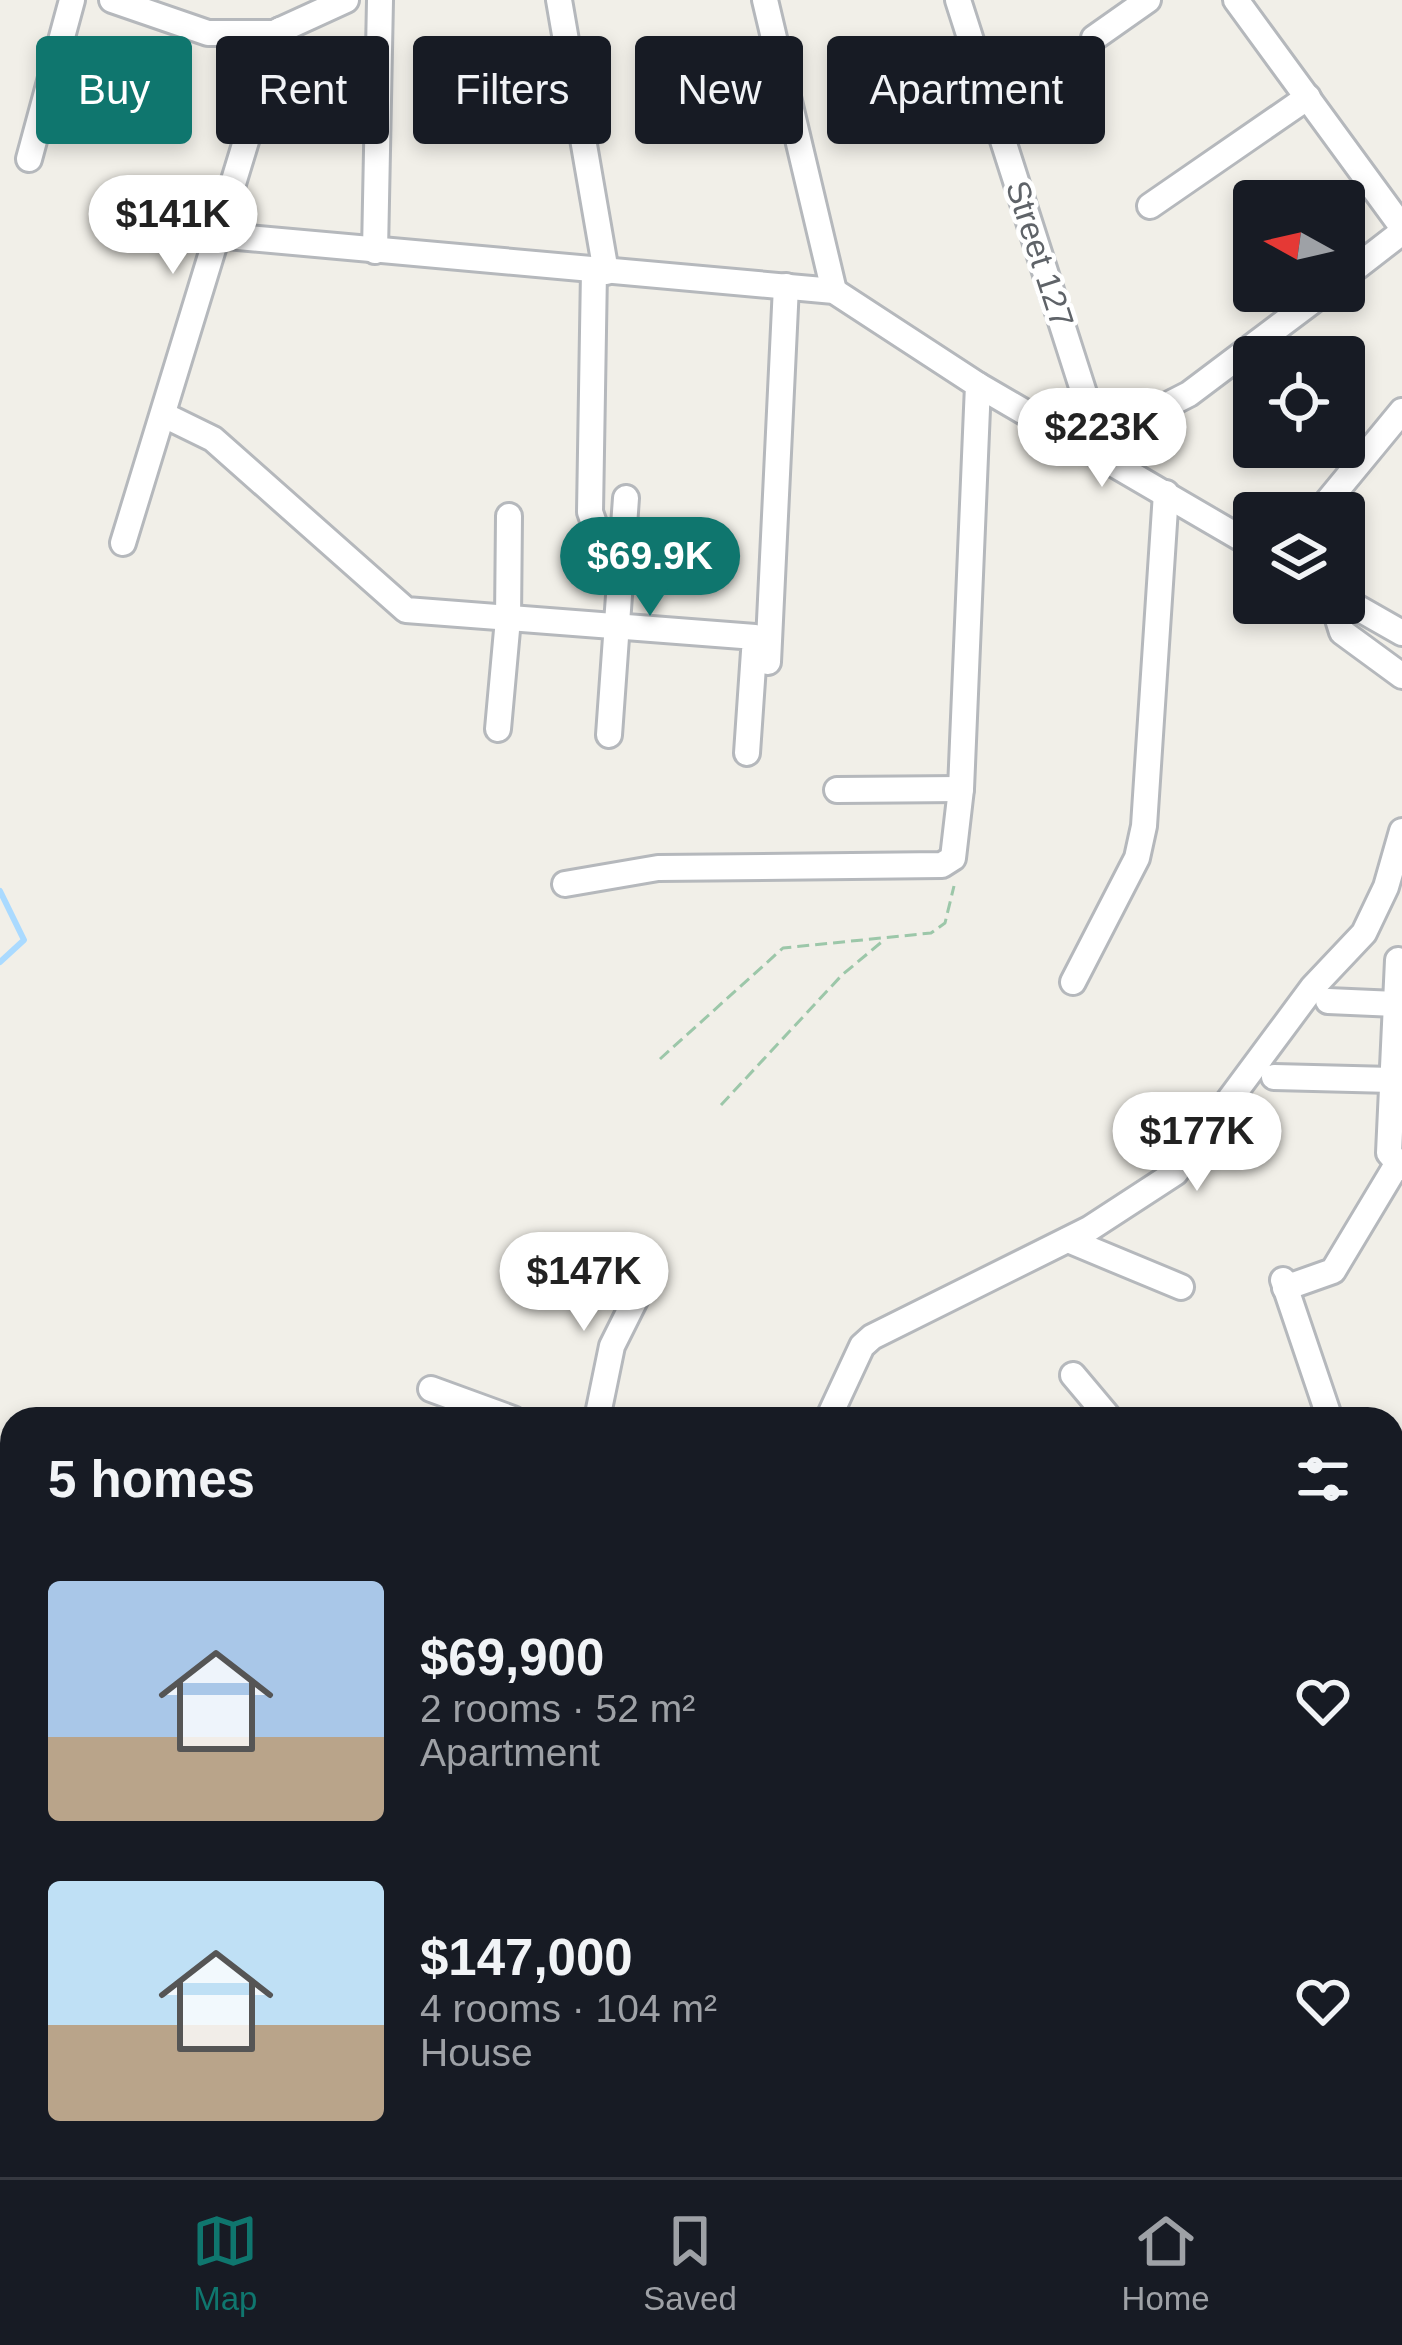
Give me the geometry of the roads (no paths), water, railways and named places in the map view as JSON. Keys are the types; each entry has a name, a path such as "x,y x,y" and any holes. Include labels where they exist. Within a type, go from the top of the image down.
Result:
{"street":[{"path":"29,159 72,0"},
{"path":"112,0 208,33 280,30 346,0"},
{"path":"375,251 380,0"},
{"path":"559,0 600,271 590,512 601,543 623,572"},
{"path":"765,0 834,291"},
{"name":"Street 127","path":"958,0 1093,443"},
{"path":"1097,36 1148,0"},
{"path":"1235,0 1402,229 1365,260"},
{"path":"123,543 166,416 280,30"},
{"path":"1150,206 1308,98"},
{"path":"216,235 834,291 978,385 1093,443 1233,533"},
{"path":"766,692 786,286"},
{"path":"1093,443 1189,394 1298,312"},
{"path":"565,884 658,868 942,865 953,858 961,789 978,385"},
{"path":"1335,492 1402,411"},
{"path":"166,416 213,439 406,610 755,637"},
{"path":"1073,982 1137,858 1144,826 1166,493"},
{"path":"609,735 626,498"},
{"path":"498,730 508,619 509,516"},
{"path":"747,753 755,637 772,613"},
{"path":"1365,613 1402,633"},
{"path":"1340,624 1342,632 1402,676"},
{"path":"837,790 961,789"},
{"path":"834,1407 862,1346 872,1337 1068,1240 1175,1174 1313,987 1356,946 1400,847"},
{"path":"1326,1407 1284,1284 1333,1271 1399,1167 1389,1153 1398,960"},
{"path":"1328,1000 1398,1016"},
{"path":"1274,1077 1392,1080"},
{"path":"1068,1240 1180,1287"},
{"path":"607,1407 612,1346 641,1288"},
{"path":"1073,1375 1097,1407"},
{"path":"431,1389 480,1407"}],"waterway":[{"path":"0,891 24,940 0,962"}]}
